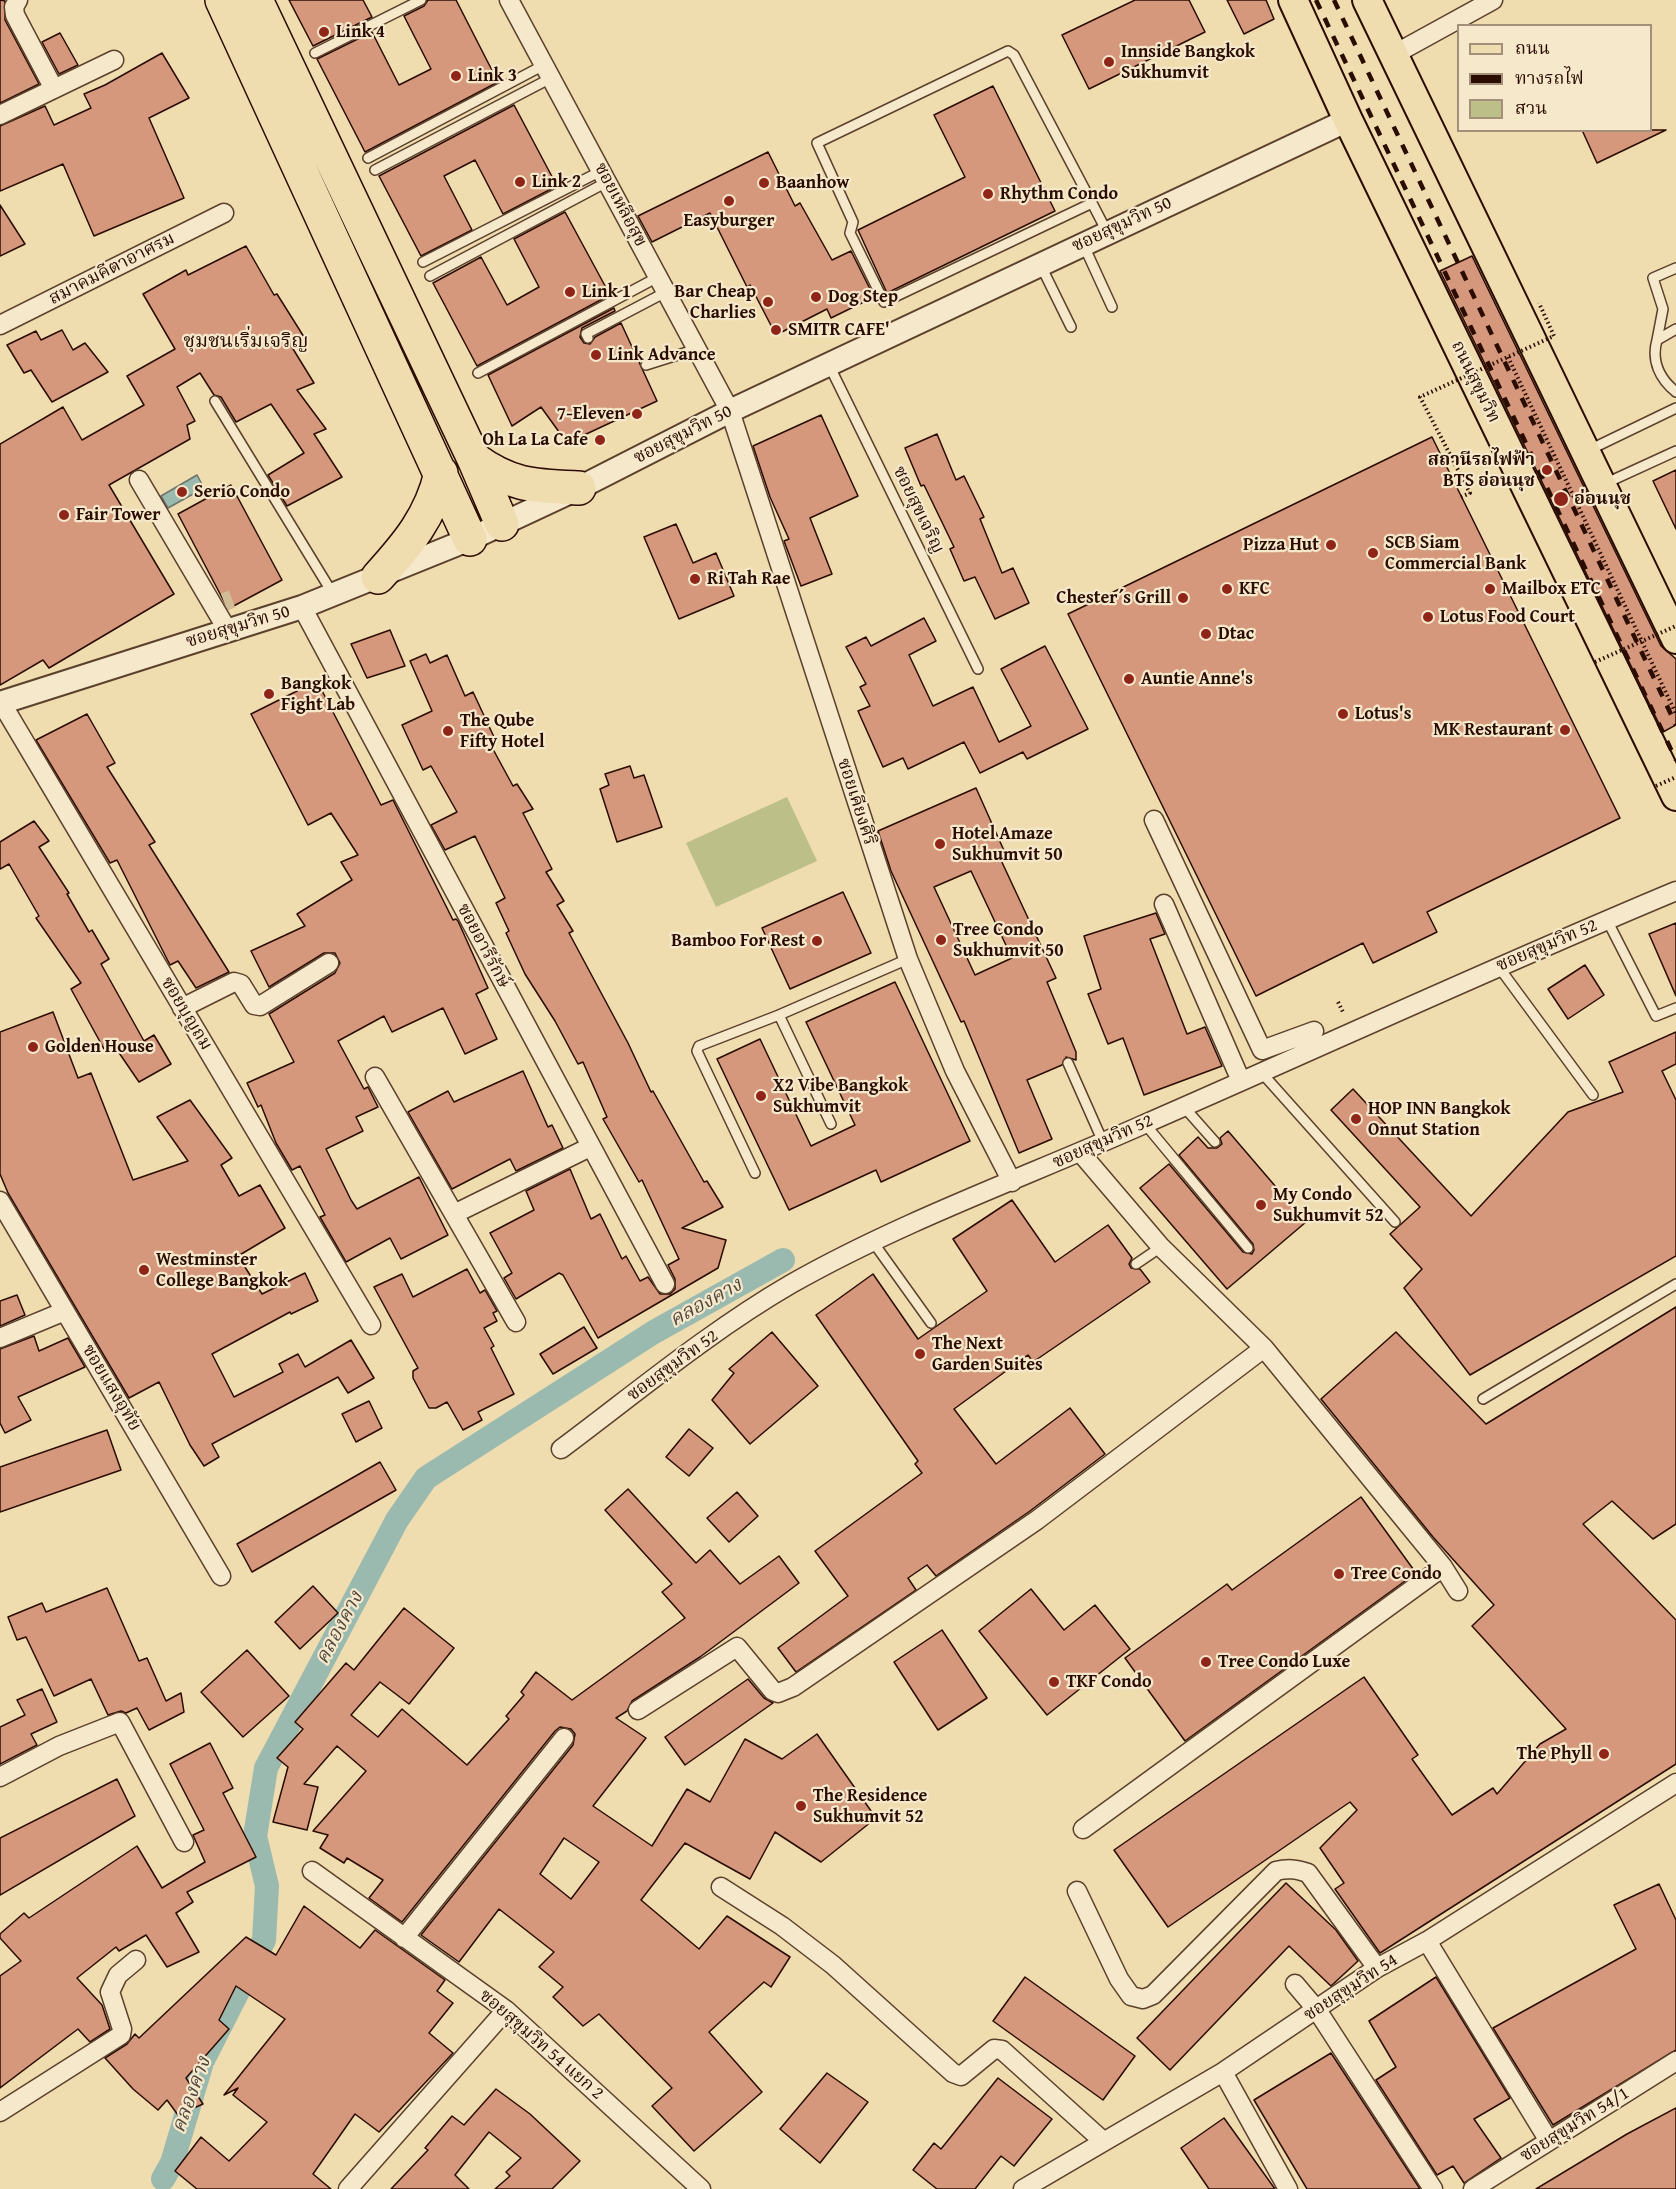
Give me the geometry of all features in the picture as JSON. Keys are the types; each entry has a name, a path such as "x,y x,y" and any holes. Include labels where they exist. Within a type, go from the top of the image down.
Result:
{"highway":[{"path":"222,0 438,485 460,543"},
{"path":"256,0 474,459 502,524"},
{"path":"474,459 497,475 512,481 579,488"},
{"path":"378,578 413,553 419,530 438,485"}],"main road":[{"name":"ถนนสุขุมวิท","path":"1293,0 1666,791"},
{"path":"1367,0 1600,486 1676,639"}],"street":[{"path":"18,0 14,7 15,15 54,89"},
{"name":"ซอยเหลือสุข","path":"509,0 730,411"},
{"path":"1393,55 1493,0"},
{"path":"0,115 114,60"},
{"name":"ซอยสุขุมวิท 50","path":"413,553 460,543 502,524 579,488 730,411 1348,120"},
{"name":"สมาคมคีตาอาศรม","path":"0,325 224,213"},
{"name":"ซอยเคียงศิริ","path":"730,411 908,958 955,1071 1012,1182"},
{"path":"139,480 219,604 228,631"},
{"name":"ซอยสุขุมวิท 50","path":"1,702 302,607 378,578"},
{"name":"ซอยอารีรักษ์","path":"302,607 665,1284"},
{"name":"ซอยบุญถม","path":"1,702 371,1324"},
{"path":"1154,820 1262,1050 1314,1031"},
{"name":"ซอยสุขุมวิท 52","path":"561,1449 735,1321 790,1285 873,1242 1184,1107 1498,966 1676,891"},
{"path":"1164,904 1241,1081"},
{"path":"182,1008 234,982 241,984 254,1005 260,1006 329,963"},
{"path":"375,1077 516,1322"},
{"path":"454,1214 590,1147"},
{"path":"1080,1152 1161,1247 1264,1348 1443,1567 1458,1591"},
{"name":"ซอยแสงอุทัย","path":"0,1201 221,1575"},
{"path":"0,1338 65,1311"},
{"path":"638,1710 737,1647 773,1691 784,1692 793,1688 1037,1520 1264,1348"},
{"path":"1083,1829 1443,1567"},
{"path":"0,1777 58,1746 115,1722 124,1725 184,1842"},
{"path":"404,1938 564,1738"},
{"name":"ซอยสุขุมวิท 54","path":"1023,2189 1223,2072 1377,1968 1427,1941 1676,1783"},
{"path":"1077,1891 1119,1979 1131,1996 1143,1999 1153,1995 1276,1871 1285,1869 1297,1869 1308,1873 1377,1968"},
{"name":"ซอยสุขุมวิท 54 แยก 2","path":"312,1871 506,2010 701,2189"},
{"path":"721,1887 782,1926 833,1965 953,2073 961,2076 994,2049 1002,2050 1103,2141"},
{"path":"1427,1941 1549,2141"},
{"path":"0,2112 121,2035 121,2024 110,1992 118,1975 136,1960"},
{"path":"1295,1984 1317,2010 1433,2189"},
{"path":"356,2186 506,2010"},
{"name":"ซอยสุขุมวิท 54/1","path":"1473,2189 1676,2061"},
{"path":"1223,2072 1288,2189"}],"lane":[{"path":"315,53 421,0"},
{"path":"1092,203 884,302 850,233 853,222 817,143 1008,51 1014,56 1092,203 1107,232"},
{"path":"368,158 548,71"},
{"path":"375,170 548,71"},
{"path":"423,262 604,176"},
{"path":"430,276 604,176"},
{"path":"1083,243 1113,307"},
{"path":"1040,264 1071,327"},
{"path":"1676,268 1653,280 1663,309 1654,357 1657,366 1676,392"},
{"path":"588,338 586,334 662,284"},
{"path":"478,373 662,284"},
{"path":"1657,340 1676,329"},
{"path":"646,365 697,349"},
{"name":"ซอยสุขเจริญ","path":"829,364 978,669"},
{"path":"215,401 334,596"},
{"path":"1585,452 1676,408"},
{"path":"1600,486 1676,451"},
{"path":"1607,920 1656,1016 1676,1008"},
{"path":"755,1173 697,1051 699,1046 779,1015 908,958"},
{"path":"1498,966 1593,1095"},
{"path":"779,1015 831,1124"},
{"path":"1068,1063 1103,1142"},
{"path":"1261,1072 1395,1222"},
{"path":"1184,1107 1215,1142"},
{"path":"1144,1124 1248,1248"},
{"path":"873,1242 931,1323"},
{"path":"1136,1264 1161,1247"},
{"path":"1483,1399 1676,1284"}],"path":[{"path":"1461,497 1470,493 1420,397 1554,336 1539,303"},
{"path":"1508,357 1676,714"},
{"path":"1595,662 1676,626"},
{"path":"1666,791 1676,777"}],"green space":[{"path":"787,797 817,861 716,907 686,843"}],"water":[{"name":"Serio Condo","path":"197,475 204,488 168,508 161,496"}],"building":[{"path":"0,0 5,1 5,20 39,84 0,103"},
{"name":"Link 4","path":"289,0 363,0 372,17 313,46"},
{"name":"Link 3","path":"428,0 456,0 498,82 365,152 317,59 372,32 399,85 431,69 404,16 424,6"},
{"name":"Innside Bangkok Sukhumvit","path":"1135,0 1189,0 1205,32 1089,89 1062,35"},
{"path":"1227,0 1266,0 1274,19 1244,34"},
{"path":"60,33 78,65 59,74 42,42"},
{"path":"162,53 189,98 149,118 184,198 94,236 63,164 0,191 0,126 45,106 54,125 91,108 84,94 105,85"},
{"name":"Rhythm Condo","path":"993,86 1055,211 887,293 858,230 965,177 934,115"},
{"name":"Link 2","path":"514,105 557,186 503,214 475,160 444,176 472,230 421,256 379,176"},
{"path":"1666,130 1597,163 1583,132"},
{"path":"768,152 795,206 800,203 832,260 851,251 874,297 831,318 827,309 776,335 750,285 747,287 710,213 652,242 638,216"},
{"path":"0,205 25,244 0,256"},
{"name":"Link 1","path":"565,212 610,295 477,366 433,283 481,257 507,305 539,287 514,239"},
{"path":"246,246 274,295 277,294 304,337 290,344 314,383 297,390 326,429 314,434 342,477 287,506 268,475 304,453 271,404 236,422 221,397 214,395 200,373 177,387 195,421 187,425 190,439 109,485 174,594 49,668 43,660 0,685 0,444 63,407 82,440 144,405 127,376 175,349 143,294 186,270 188,275"},
{"path":"1472,256 1661,646 1676,659 1676,725 1663,732 1440,271"},
{"name":"Link Advance","path":"614,308 615,311 582,328 580,337 584,343 590,344 595,337 621,323 657,401 567,443 541,407 512,426 488,375"},
{"path":"62,330 73,350 85,343 108,372 52,402 31,370 24,373 7,345 36,331 41,340"},
{"path":"821,415 858,496 810,518 832,574 801,586 784,541 789,539 770,497 753,446"},
{"path":"937,434 956,480 964,476 984,517 980,519 1002,573 1013,568 1029,603 995,619 975,577 964,581 950,549 954,547 924,485 921,486 905,448"},
{"name":"Lotus's","path":"1432,437 1620,818 1427,912 1437,932 1373,963 1363,943 1256,996 1068,614"},
{"path":"1676,470 1676,529 1653,481"},
{"path":"231,485 282,580 228,609 178,514"},
{"name":"Ri Tah Rae","path":"676,524 693,563 716,553 734,596 679,619 644,537"},
{"path":"924,618 936,641 909,655 933,706 973,687 999,742 1031,726 1001,669 1045,646 1088,729 1027,759 1023,752 980,773 964,742 908,769 903,758 883,767 858,711 870,706 860,687 866,684 846,647 866,637 871,646"},
{"path":"390,630 405,666 367,678 351,644"},
{"path":"426,654 430,663 447,655 465,696 473,692 494,737 488,740 513,786 517,784 533,809 523,813 552,869 546,872 564,901 557,905 573,931 569,933 628,1043 651,1092 653,1091 704,1182 707,1181 723,1207 682,1228 726,1240 718,1268 598,1338 563,1275 559,1273 516,1299 504,1278 512,1273 490,1233 534,1210 526,1191 570,1169 591,1219 600,1214 622,1259 626,1256 640,1281 648,1277 660,1294 670,1294 675,1289 675,1279 668,1265 679,1259 642,1180 639,1182 603,1119 607,1117 583,1062 578,1064 555,1021 525,974 506,933 509,931 496,903 505,898 475,836 445,850 431,825 457,812 431,766 423,770 402,725 432,711 410,661"},
{"path":"317,681 381,805 393,800 453,920 458,921 488,988 476,994 497,1039 465,1054 443,1008 392,1032 384,1016 338,1041 364,1089 368,1087 378,1107 356,1117 363,1131 326,1149 351,1200 357,1209 419,1177 448,1235 401,1259 390,1238 346,1262 320,1217 325,1215 300,1166 292,1170 276,1143 261,1105 258,1107 247,1083 294,1062 269,1014 335,973 340,963 335,953 324,953 269,987 251,951 305,926 297,914 352,880 341,862 358,855 331,813 308,825 251,714"},
{"path":"87,714 115,763 107,767 155,842 149,845 229,972 196,988 178,961 170,965 117,860 110,863 36,740"},
{"path":"630,766 634,778 644,775 662,827 617,842 600,789 609,785 605,774"},
{"path":"976,788 1006,855 1000,858 1056,978 1047,982 1076,1052 1076,1060 1066,1057 1062,1065 1027,1080 1052,1139 1019,1153 964,1021 961,1022 891,871 878,831","holes":["971,871 1012,958 975,975 934,887"]},
{"path":"34,821 49,841 39,847 69,893 67,894 89,932 92,930 109,959 101,964 144,1041 154,1035 171,1064 139,1082 113,1044 104,1049 71,989 81,983 36,918 39,916 9,864 0,869 0,842"},
{"name":"Bamboo For Rest","path":"843,892 871,953 790,989 762,928"},
{"path":"1156,913 1165,934 1150,939 1187,1034 1205,1027 1222,1066 1144,1095 1123,1038 1108,1044 1088,994 1101,989 1084,936"},
{"path":"1676,923 1676,996 1649,934"},
{"path":"1585,965 1604,995 1568,1019 1548,989"},
{"path":"895,982 970,1141 881,1182 876,1170 789,1210 717,1059 760,1039 811,1146 855,1125 806,1022"},
{"path":"53,1012 78,1078 91,1073 133,1180 188,1161 157,1117 190,1100 232,1158 221,1165 239,1196 260,1185 285,1228 238,1256 262,1294 305,1273 318,1301 291,1314 290,1312 212,1354 234,1397 283,1372 279,1364 298,1354 305,1367 351,1340 374,1378 348,1393 338,1377 212,1444 219,1457 204,1466 190,1445 159,1382 129,1398 8,1193 0,1174 0,1032"},
{"path":"1676,1032 1676,1064 1662,1071 1676,1100 1676,1256 1470,1375 1404,1288 1422,1269 1390,1234 1420,1207 1331,1110 1353,1089 1471,1216 1568,1112 1623,1092 1609,1062"},
{"path":"523,1071 548,1127 552,1125 563,1148 516,1171 510,1159 452,1189 408,1112 448,1091 454,1102"},
{"name":"My Condo Sukhumvit 52","path":"1228,1131 1306,1222 1227,1289 1140,1188 1169,1164 1243,1252 1252,1254 1253,1244 1179,1155 1198,1137 1208,1148 1217,1148 1222,1144 1220,1138"},
{"path":"1012,1200 1055,1262 1108,1225 1132,1258 1129,1264 1131,1268 1140,1269 1150,1282 1033,1362 1028,1355 954,1409 996,1464 1070,1408 1105,1454 1030,1511 936,1576 927,1565 908,1578 916,1590 796,1672 778,1648 848,1596 815,1551 922,1473 915,1464 918,1461 816,1315 873,1274 918,1339 987,1291 953,1239"},
{"path":"467,1269 480,1293 485,1290 497,1311 493,1313 497,1321 484,1328 494,1346 491,1348 514,1394 478,1412 482,1420 463,1430 447,1402 436,1408 429,1408 413,1378 413,1371 418,1368 374,1287 402,1274 413,1297"},
{"path":"17,1295 25,1315 0,1326 0,1301"},
{"path":"1676,1307 1676,1524 1653,1539 1612,1501 1583,1524 1676,1620 1676,1764 1380,1953 1335,1889 1344,1883 1320,1848 1357,1810 1350,1802 1168,1927 1114,1850 1364,1677 1418,1755 1412,1759 1452,1815 1493,1788 1497,1794 1540,1744 1566,1729 1472,1626 1494,1605 1433,1537 1321,1399 1396,1332 1486,1424"},
{"path":"584,1327 597,1348 553,1374 540,1354"},
{"path":"772,1332 818,1386 750,1444 712,1400 734,1373 729,1369"},
{"path":"34,1336 39,1351 68,1338 85,1367 18,1397 31,1420 5,1433 0,1423 0,1349"},
{"path":"369,1401 382,1428 356,1442 342,1414"},
{"path":"689,1429 713,1448 689,1476 666,1457"},
{"path":"107,1430 121,1470 0,1512 0,1467"},
{"path":"380,1462 396,1490 252,1572 237,1544"},
{"path":"628,1489 696,1563 710,1550 740,1584 779,1556 799,1583 700,1657 632,1701 627,1711 616,1718 646,1738 593,1806 652,1846 687,1789 710,1802 745,1739 782,1759 817,1734 876,1818 821,1862 775,1832 750,1879 685,1843 641,1900 699,1949 727,1916 790,1957 771,1987 764,1982 709,2032 762,2092 694,2151 652,2106 672,2088 599,2014 583,2026 553,1997 563,1987 539,1967 554,1952 499,1909 459,1962 421,1935 573,1745 575,1734 571,1729 560,1727 555,1731 402,1922 369,1898 383,1880 347,1858 344,1863 320,1848 328,1835 313,1831 366,1771 337,1746 304,1784 318,1787 307,1830 273,1822 288,1767 277,1758 303,1729 295,1722 346,1663 354,1670 404,1608 454,1648 409,1704 380,1682 351,1715 378,1737 402,1709 467,1765 509,1719 506,1716 524,1695 521,1692 536,1672 572,1700 685,1618 662,1592 672,1584 605,1510","holes":["564,1838 599,1862 571,1899 540,1874"]},
{"path":"737,1492 758,1516 729,1542 707,1518"},
{"path":"1361,1497 1416,1573 1185,1741 1125,1658 1227,1584 1232,1590"},
{"path":"313,1586 338,1613 300,1649 275,1622"},
{"path":"107,1588 139,1661 147,1658 166,1701 181,1693 184,1712 149,1730 137,1708 126,1713 121,1711 108,1715 91,1679 54,1696 26,1637 17,1640 8,1617 42,1603 46,1612"},
{"name":"TKF Condo","path":"1031,1589 1064,1630 1095,1605 1130,1649 1047,1715 979,1631"},
{"path":"942,1630 987,1698 938,1730 894,1662"},
{"path":"247,1650 289,1696 243,1737 201,1692"},
{"path":"748,1679 764,1698 773,1703 685,1765 665,1737"},
{"path":"42,1689 57,1722 31,1734 37,1745 0,1764 0,1727 25,1715 17,1700"},
{"path":"210,1743 233,1788 223,1793 256,1857 187,1892 193,1902 176,1913 199,1952 167,1967 146,1935 119,1951 116,1947 77,1978 102,2005 110,2029 90,2042 78,2029 0,2088 0,1976 21,1961 0,1938 0,1934 24,1913 29,1918 137,1846 162,1888 205,1862 193,1835 204,1830 170,1764"},
{"path":"117,1779 135,1816 0,1895 0,1838"},
{"path":"1286,1883 1336,1930 1358,1961 1331,1986 1289,1946 1170,2070 1137,2038"},
{"path":"1659,1884 1676,1920 1676,2050 1553,2125 1493,2028 1636,1949 1614,1905"},
{"path":"304,1906 360,1948 375,1930 445,1980 437,1991 453,2003 429,2033 453,2053 379,2132 355,2114 313,2174 331,2189 197,2189 175,2171 201,2137 229,2161 267,2122 233,2095 238,2088 224,2095 285,2019 236,1986 219,2020 229,2029 186,2078 203,2104 178,2115 167,2100 158,2110 133,2089 105,2058 127,2044 135,2034 139,2038 246,1937 276,1955"},
{"path":"1025,1977 1135,2056 1103,2100 993,2021"},
{"path":"1436,1977 1510,2098 1474,2119 1501,2158 1464,2183 1453,2166 1437,2175 1376,2080 1396,2067 1369,2021"},
{"path":"1331,2053 1420,2189 1307,2189 1254,2100"},
{"path":"827,2073 868,2102 820,2163 780,2129"},
{"path":"998,2078 1052,2119 1014,2166 1001,2156 975,2189 937,2189 913,2170 934,2143 941,2149"},
{"path":"496,2089 530,2114 580,2161 552,2189 495,2189 510,2176 506,2172 521,2158 489,2132 455,2175 469,2189 391,2189 428,2150 425,2148 452,2116 464,2125"},
{"path":"1676,2108 1676,2189 1536,2189 1627,2134"},
{"path":"1224,2118 1275,2189 1209,2189 1181,2148"}],"waterway":[{"name":"คลองคาง","path":"163,2179 172,2163 202,2062 264,1940 267,1886 255,1836 266,1768 397,1520 426,1478 654,1332 783,1260"}],"tunnel":[{"path":"224,602 232,599"}],"railway":[{"path":"1316,0 1676,760"},
{"path":"1334,0 1676,725"}],"place":[{"name":"Link 4","path":"324,32"},
{"name":"Innside Bangkok Sukhumvit","path":"1109,62"},
{"name":"Link 3","path":"456,76"},
{"name":"Link 2","path":"520,182"},
{"name":"Baanhow","path":"764,183"},
{"name":"Rhythm Condo","path":"988,194"},
{"name":"Easyburger","path":"729,201"},
{"name":"Link 1","path":"570,292"},
{"name":"Dog Step","path":"816,297"},
{"name":"Bar Cheap Charlies","path":"768,302"},
{"name":"SMITR CAFE'","path":"776,330"},
{"name":"Link Advance","path":"596,355"},
{"name":"7-Eleven","path":"637,414"},
{"name":"Oh La La Cafe","path":"600,440"},
{"name":"สถานีรถไฟฟ้า BTS อ่อนนุช","path":"1547,470"},
{"name":"Serio Condo","path":"182,492"},
{"name":"อ่อนนุช","path":"1561,499"},
{"name":"Fair Tower","path":"64,515"},
{"name":"Pizza Hut","path":"1331,545"},
{"name":"SCB Siam Commercial Bank","path":"1373,553"},
{"name":"Ri Tah Rae","path":"695,579"},
{"name":"KFC","path":"1227,589"},
{"name":"Mailbox ETC","path":"1490,589"},
{"name":"Chester´s Grill","path":"1183,598"},
{"name":"Lotus Food Court","path":"1428,617"},
{"name":"Dtac","path":"1206,634"},
{"name":"Auntie Anne's","path":"1129,679"},
{"name":"Bangkok Fight Lab","path":"269,694"},
{"name":"Lotus's","path":"1343,714"},
{"name":"MK Restaurant","path":"1565,730"},
{"name":"The Qube Fifty Hotel","path":"448,731"},
{"name":"Hotel Amaze Sukhumvit 50","path":"940,844"},
{"name":"Tree Condo Sukhumvit 50","path":"941,940"},
{"name":"Bamboo For Rest","path":"817,941"},
{"name":"Golden House","path":"33,1047"},
{"name":"X2 Vibe Bangkok Sukhumvit","path":"761,1096"},
{"name":"HOP INN Bangkok Onnut Station","path":"1356,1119"},
{"name":"My Condo Sukhumvit 52","path":"1261,1205"},
{"name":"Westminster College Bangkok","path":"144,1270"},
{"name":"The Next Garden Suites","path":"920,1354"},
{"name":"Tree Condo","path":"1339,1574"},
{"name":"Tree Condo Luxe","path":"1206,1662"},
{"name":"TKF Condo","path":"1054,1682"},
{"name":"The Phyll","path":"1604,1754"},
{"name":"The Residence Sukhumvit 52","path":"801,1806"}],"district":[{"name":"ชุมชนเริ่มเจริญ","path":"246,342"}]}
